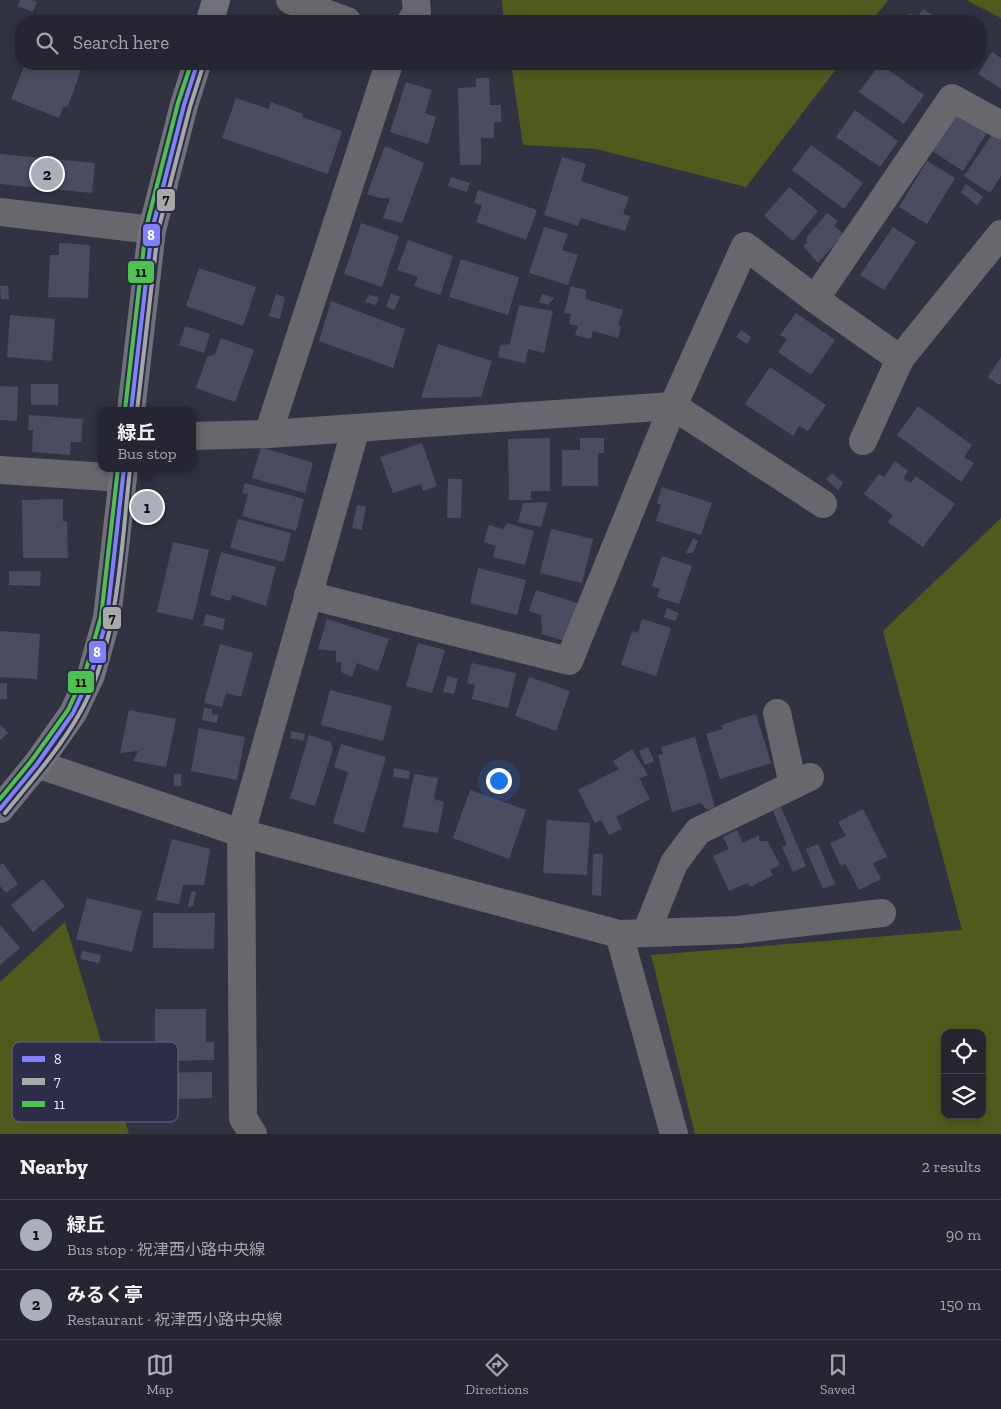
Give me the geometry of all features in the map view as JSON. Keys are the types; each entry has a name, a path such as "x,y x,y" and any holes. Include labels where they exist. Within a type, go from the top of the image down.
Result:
{"main road":[{"path":"212,15 216,0"},
{"path":"130,407 152,230 184,105 195,70"},
{"path":"0,809 37,764 73,713 91,676 107,618 124,473"}],"street":[{"path":"290,0 331,15"},
{"path":"415,15 416,0"},
{"path":"268,434 387,70"},
{"path":"815,299 952,98 1001,125"},
{"path":"0,212 152,230"},
{"path":"863,441 900,359 1001,234"},
{"path":"308,595 569,661 673,406 745,246 815,299 900,359"},
{"path":"196,436 268,434 673,406 823,504"},
{"path":"253,1134 243,1118 240,833 356,428"},
{"path":"0,470 124,473"},
{"path":"646,933 674,864 698,832 802,781 776,713"},
{"path":"37,764 240,833 619,934 737,930 882,913"},
{"path":"619,934 674,1134"}],"green space":[{"path":"502,0 888,0 877,15 503,15"},
{"path":"966,0 1001,0 1001,18"},
{"path":"512,70 835,70 746,187 596,149 523,145"},
{"path":"1001,518 1001,1134 695,1134 651,955 962,930 883,631"},
{"path":"65,922 101,1042 12,1042 12,1122 125,1122 129,1134 0,1134 0,982"}],"building":[{"path":"20,0 37,2 33,12 18,6"},
{"path":"923,9 932,15 919,15"},
{"path":"992,52 1001,58 1001,89 978,74 981,70 986,70 986,61"},
{"path":"23,70 81,70 68,106 63,107 59,118 11,99"},
{"path":"876,70 889,70 924,95 904,124 859,92"},
{"path":"476,78 489,78 490,105 501,105 501,122 494,122 494,138 481,138 481,165 460,165 458,88 476,87"},
{"path":"406,82 432,90 425,113 436,117 428,144 390,132"},
{"path":"236,98 269,109 271,102 303,114 302,117 342,131 328,174 222,138"},
{"path":"855,110 898,141 880,167 836,137"},
{"path":"957,112 988,131 963,171 932,151"},
{"path":"995,130 1001,134 1001,176 990,193 964,176"},
{"path":"811,145 863,183 844,209 792,170"},
{"path":"385,146 424,163 402,223 383,218 390,198 380,198 367,194"},
{"path":"0,154 95,163 92,193 0,184"},
{"path":"562,157 586,164 581,181 629,197 623,214 630,216 625,231 581,218 578,226 544,215"},
{"path":"927,161 955,178 927,224 899,207"},
{"path":"451,177 470,183 467,192 448,186"},
{"path":"966,184 983,197 977,205 961,192"},
{"path":"789,187 818,211 793,241 764,216"},
{"path":"478,190 537,210 526,240 476,222 482,205 474,203"},
{"path":"827,213 838,221 834,226 844,234 818,263 803,246 807,243 806,238"},
{"path":"361,223 399,236 382,287 344,274"},
{"path":"544,227 568,234 562,250 578,255 568,285 529,273"},
{"path":"893,227 916,242 884,290 860,275"},
{"path":"408,240 453,256 440,295 414,286 418,277 397,270"},
{"path":"59,243 90,245 88,298 48,297 50,255 59,255"},
{"path":"461,259 519,277 508,315 449,297"},
{"path":"199,268 256,287 243,326 186,306"},
{"path":"0,286 8,286 9,299 1,299"},
{"path":"571,286 586,290 586,299 623,310 618,325 621,327 618,338 593,331 591,339 575,335 578,326 569,324 571,314 564,313"},
{"path":"391,293 400,297 394,310 386,307"},
{"path":"276,294 285,297 280,319 269,316"},
{"path":"542,294 554,298 548,305 539,302"},
{"path":"369,295 378,297 376,305 365,302"},
{"path":"331,301 405,329 393,368 319,341"},
{"path":"519,305 553,311 544,353 528,349 525,363 498,357 500,345 510,344"},
{"path":"796,313 835,340 811,375 778,352 787,339 780,335"},
{"path":"10,315 55,319 52,361 7,357"},
{"path":"185,326 210,334 204,353 179,345"},
{"path":"741,330 751,337 747,344 736,337"},
{"path":"221,338 254,350 235,402 196,388 207,357 215,354"},
{"path":"438,344 492,361 481,397 421,398"},
{"path":"1001,357 1001,383 999,385 988,377"},
{"path":"770,367 826,405 808,431 799,426 793,436 745,404"},
{"path":"31,384 58,384 58,405 31,405"},
{"path":"0,386 18,387 17,421 0,420"},
{"path":"918,406 972,445 964,457 974,463 961,482 897,435"},
{"path":"29,415 83,419 81,442 71,442 70,455 32,452 33,430 28,430"},
{"path":"550,438 550,491 531,491 531,500 509,500 508,439"},
{"path":"580,438 604,438 604,453 598,453 598,486 562,486 562,450 580,450"},
{"path":"422,443 437,486 423,491 421,484 393,493 380,457"},
{"path":"261,447 313,463 305,493 252,478"},
{"path":"895,461 908,471 903,478 911,483 916,476 955,504 923,547 888,522 893,515 864,494 879,474 884,477"},
{"path":"832,473 843,483 838,490 826,479"},
{"path":"448,479 462,479 461,518 447,518"},
{"path":"245,483 304,499 296,531 242,516 248,494 242,493"},
{"path":"662,487 712,503 701,535 656,521 661,505 657,503"},
{"path":"63,499 63,521 67,522 68,558 23,558 22,500"},
{"path":"548,502 541,527 518,522 523,503"},
{"path":"357,505 366,506 362,530 352,528"},
{"path":"238,519 291,533 284,562 230,548"},
{"path":"507,523 534,531 525,565 493,557 496,546 484,542 489,525 503,529"},
{"path":"551,529 593,539 582,583 540,573"},
{"path":"693,538 698,541 693,553 686,553"},
{"path":"173,542 209,550 193,620 157,612"},
{"path":"221,552 276,567 266,606 232,595 230,601 210,595"},
{"path":"662,556 692,566 679,604 657,597 660,589 652,586"},
{"path":"478,568 526,580 517,615 470,603"},
{"path":"9,571 41,571 40,586 9,585"},
{"path":"536,590 580,604 568,642 542,634 541,615 529,611"},
{"path":"667,608 679,613 675,621 664,617"},
{"path":"206,614 225,619 223,630 203,625"},
{"path":"327,619 389,639 378,671 357,663 352,677 341,672 341,662 336,662 336,651 318,649"},
{"path":"642,619 671,628 656,676 621,665 632,631 638,633"},
{"path":"0,631 40,634 37,679 0,677"},
{"path":"418,643 445,650 432,693 406,686"},
{"path":"220,644 253,653 241,697 226,693 222,707 204,703"},
{"path":"472,663 516,673 508,708 472,699 475,685 467,683"},
{"path":"447,676 458,679 454,694 443,692"},
{"path":"529,677 570,691 556,731 515,716"},
{"path":"0,683 7,683 7,699 0,699"},
{"path":"330,690 392,706 383,741 321,725"},
{"path":"204,708 212,709 212,714 218,715 217,723 202,720"},
{"path":"129,710 176,719 166,767 133,761 138,751 120,753"},
{"path":"756,714 771,763 720,779 706,734 723,729 721,725"},
{"path":"0,724 8,733 0,740"},
{"path":"199,728 245,737 237,780 191,771"},
{"path":"291,731 305,734 303,741 290,738"},
{"path":"309,735 331,742 333,749 315,806 290,798"},
{"path":"695,737 715,807 707,810 701,803 672,812 658,755 663,754 661,747"},
{"path":"341,744 386,757 364,833 333,823 348,772 334,767"},
{"path":"648,747 654,761 645,765 639,751"},
{"path":"632,749 648,775 639,778 650,799 616,817 622,829 609,835 601,820 595,823 578,790 619,769 613,761"},
{"path":"394,768 410,771 409,779 393,777"},
{"path":"174,774 181,774 181,786 174,786"},
{"path":"414,774 438,778 434,799 444,802 438,833 403,827"},
{"path":"470,790 526,810 509,859 453,838"},
{"path":"781,807 806,866 793,872 782,847 787,845 773,811"},
{"path":"863,809 887,857 873,863 881,879 859,890 845,863 841,866 830,843 846,836 838,822"},
{"path":"547,820 590,823 587,875 543,873"},
{"path":"737,830 743,843 759,835 759,841 767,841 780,865 770,870 773,875 751,887 747,883 729,891 713,856 729,849 723,837"},
{"path":"172,839 210,849 204,885 183,885 179,904 156,900"},
{"path":"818,844 835,884 823,889 806,849"},
{"path":"593,854 603,854 601,896 592,895"},
{"path":"3,863 18,884 6,893 0,886 0,865"},
{"path":"43,879 65,906 33,932 11,905"},
{"path":"191,891 196,892 193,906 188,907"},
{"path":"87,898 142,911 132,952 76,939"},
{"path":"153,913 215,913 214,949 153,948"},
{"path":"0,925 20,948 0,965"},
{"path":"82,951 101,955 99,963 80,959"},
{"path":"155,1009 206,1009 206,1042 214,1042 214,1060 178,1061 178,1042 155,1042"},
{"path":"178,1072 212,1072 212,1098 178,1099"}],"transit line":[{"name":"11","path":"125,407 146,228 178,103 189,70"},
{"name":"8","path":"131,407 152,230 184,105 195,70"},
{"name":"7","path":"137,407 158,231 190,107 202,70"},
{"name":"11","path":"0,799 32,760 68,710 85,673 101,617 118,472"},
{"name":"8","path":"0,809 37,764 73,713 91,675 107,618 124,472"},
{"name":"7","path":"5,813 62,742 92,689 102,659 116,596 130,472"}],"place":[{"name":"みるく亭","path":"47,174"},
{"name":"緑丘","path":"147,507"}]}
